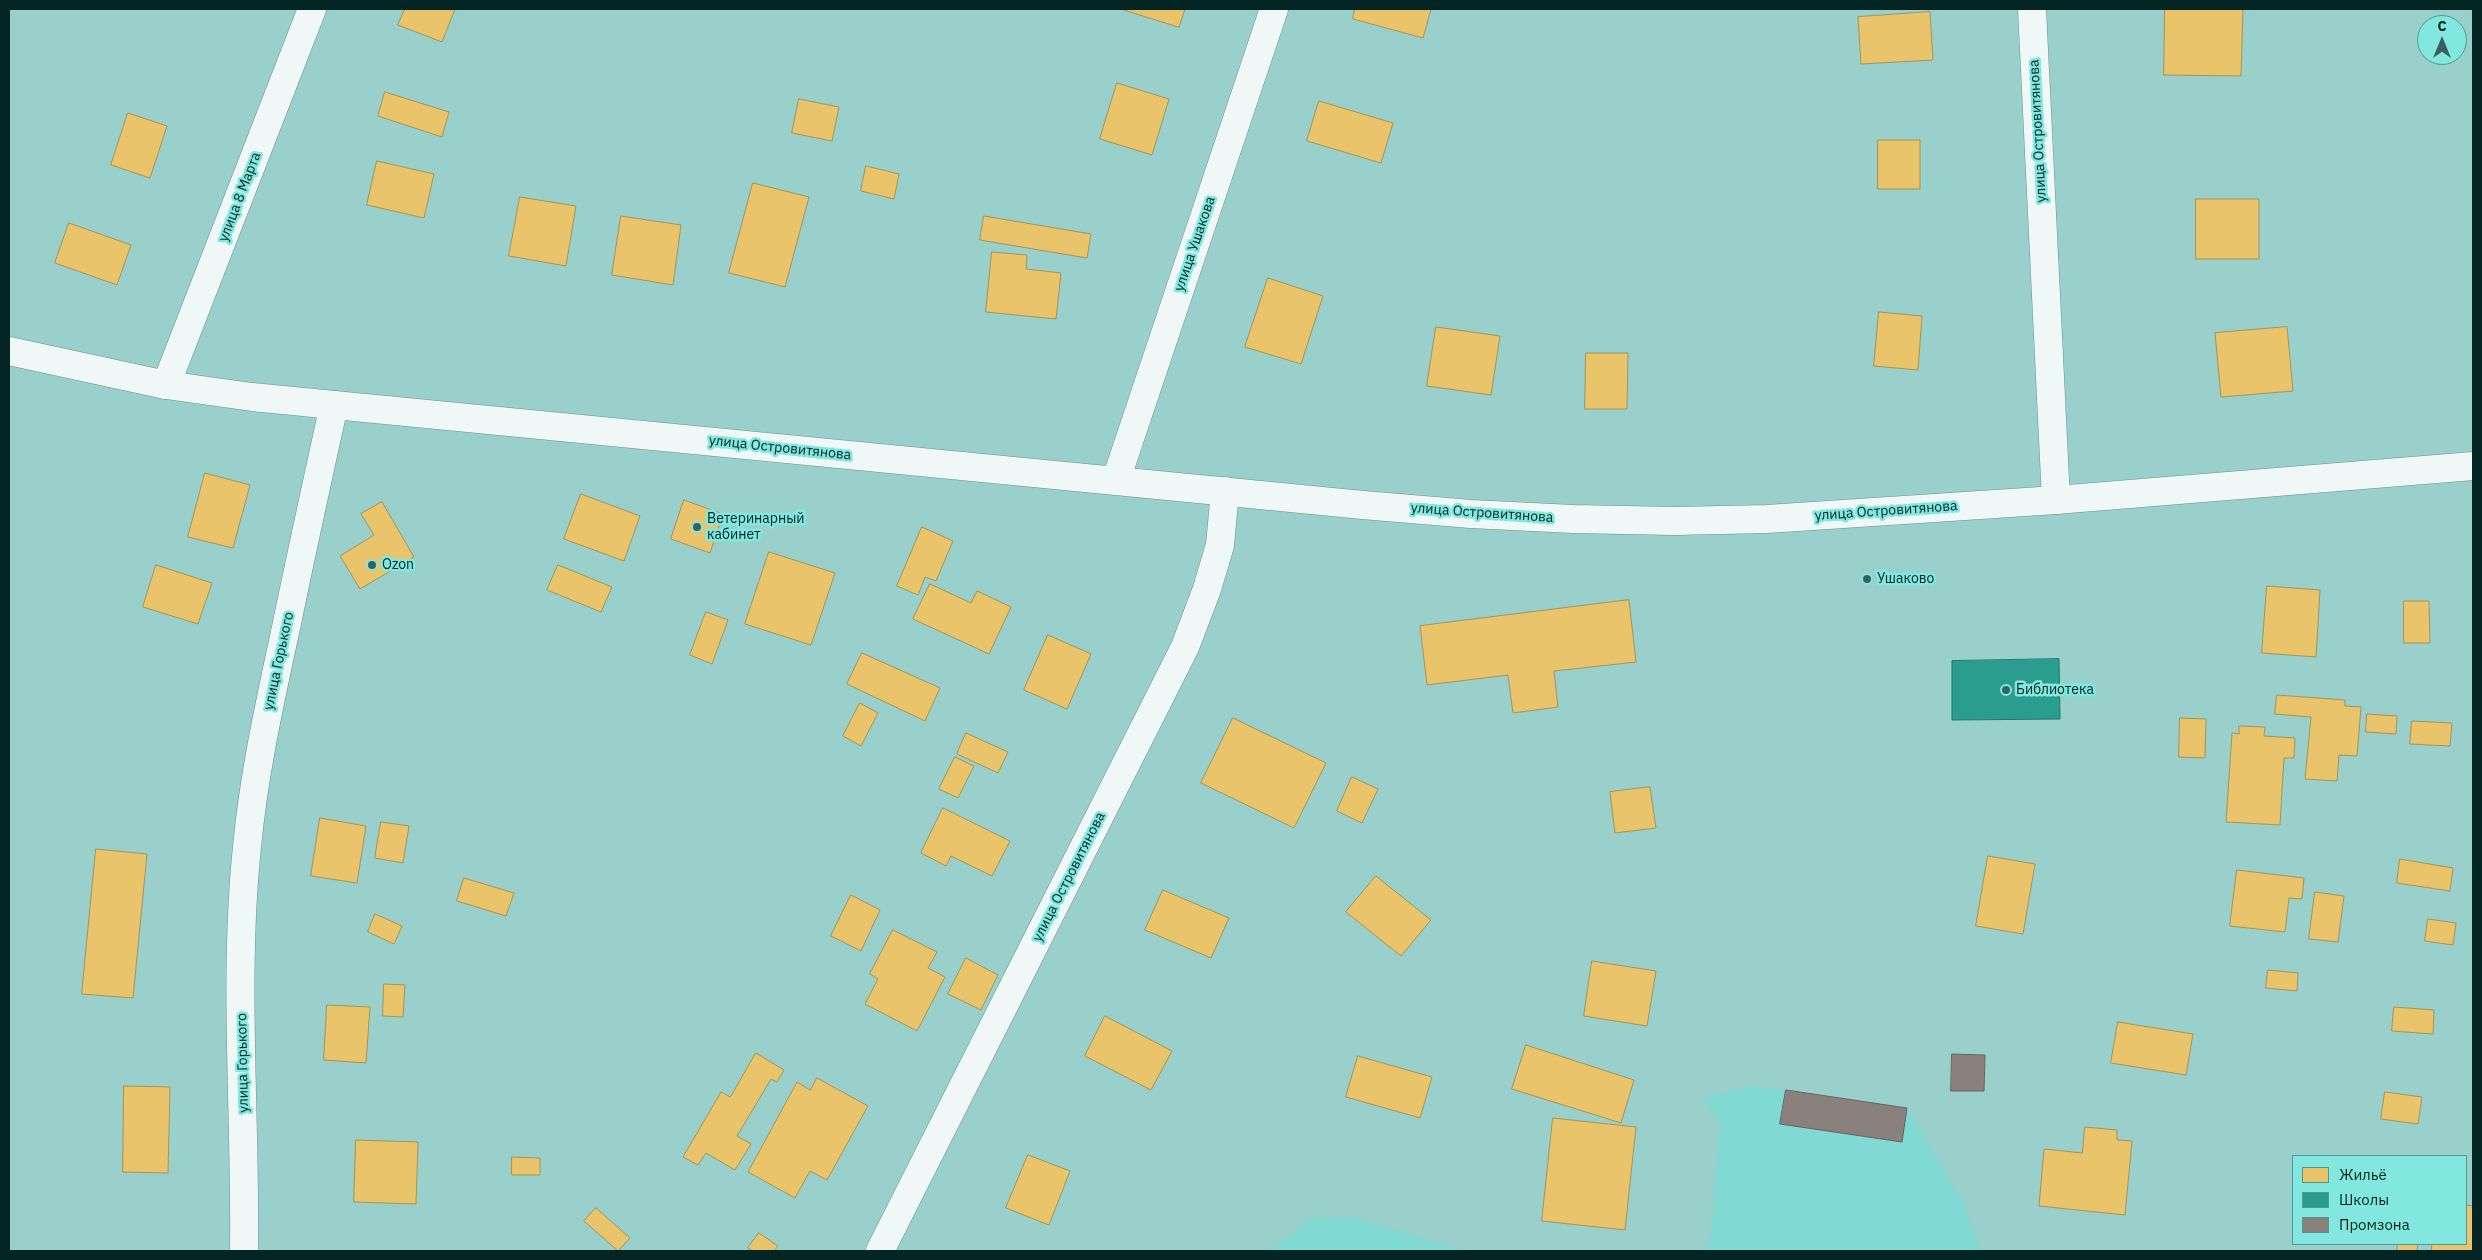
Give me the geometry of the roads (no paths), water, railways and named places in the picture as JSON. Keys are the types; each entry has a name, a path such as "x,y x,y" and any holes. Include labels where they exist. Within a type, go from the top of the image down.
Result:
{"street":[{"name":"улица 8 Марта","path":"166,385 312,9"},
{"name":"улица Ушакова","path":"1116,480 1274,9"},
{"name":"улица Островитянова","path":"334,405 1471,514 1675,521 1776,518 2056,500 2032,9"},
{"path":"9,351 166,385 334,405"},
{"name":"улица Горького","path":"244,1251 242,909 246,848 256,775 270,698 334,405"},
{"path":"2056,500 2473,466"},
{"name":"улица Островитянова","path":"880,1251 1185,647 1207,589 1220,545 1225,491"}],"place":[{"name":"Ветеринарный кабинет","path":"697,527"},
{"name":"Ozon","path":"372,565"},
{"name":"Ушаково","path":"1867,579"},
{"name":"Библиотека","path":"2006,690"}]}
